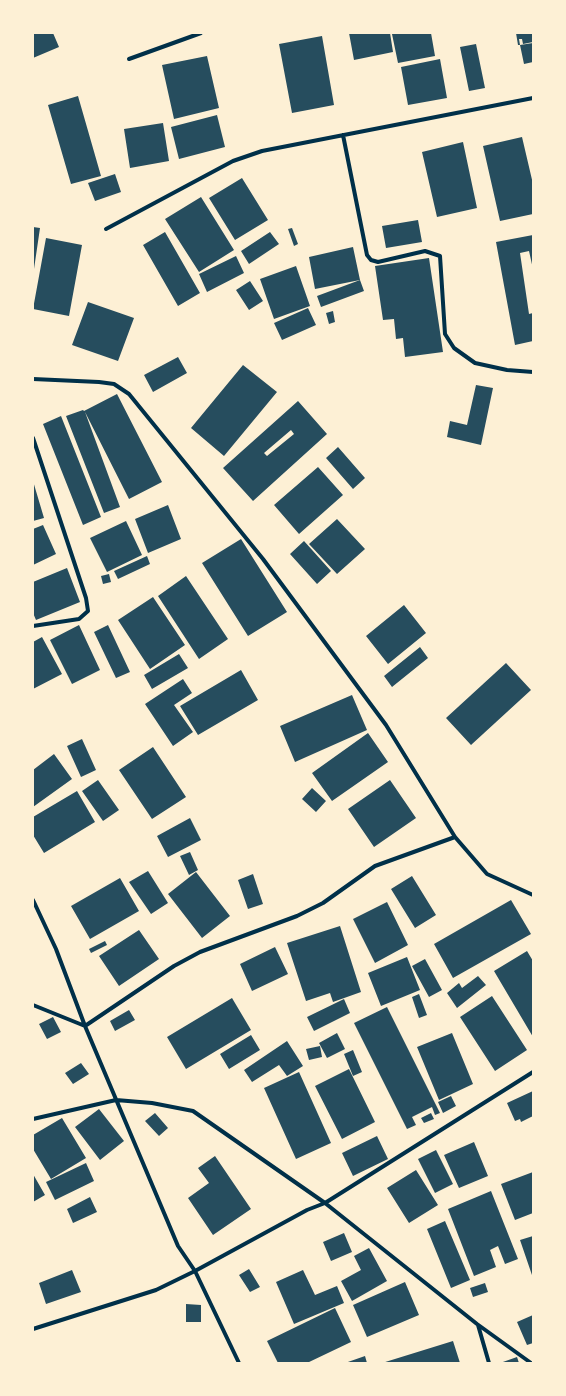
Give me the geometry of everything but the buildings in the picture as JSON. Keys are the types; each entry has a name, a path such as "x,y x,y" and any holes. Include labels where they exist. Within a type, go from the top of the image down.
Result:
{"street":[{"path":"129,59 200,33"},
{"path":"106,229 232,161 262,150 533,98"},
{"path":"343,135 367,255 371,260 378,262 425,251 440,256 445,334 454,348 475,363 507,370 533,372"},
{"path":"33,379 114,384 129,394 264,559 386,725 455,837 488,874 533,895"},
{"path":"33,438 86,598 88,610 79,619 33,626"},
{"path":"85,1026 174,966 200,952 297,916 323,903 375,866 455,837"},
{"path":"33,900 56,949 85,1026 178,1246 195,1271 239,1363"},
{"path":"33,1005 85,1026"},
{"path":"33,1329 156,1290 195,1271 307,1210 325,1203 533,1072"},
{"path":"33,1119 116,1100 193,1111 325,1203 478,1324 531,1363"},
{"path":"478,1324 489,1363"}]}
